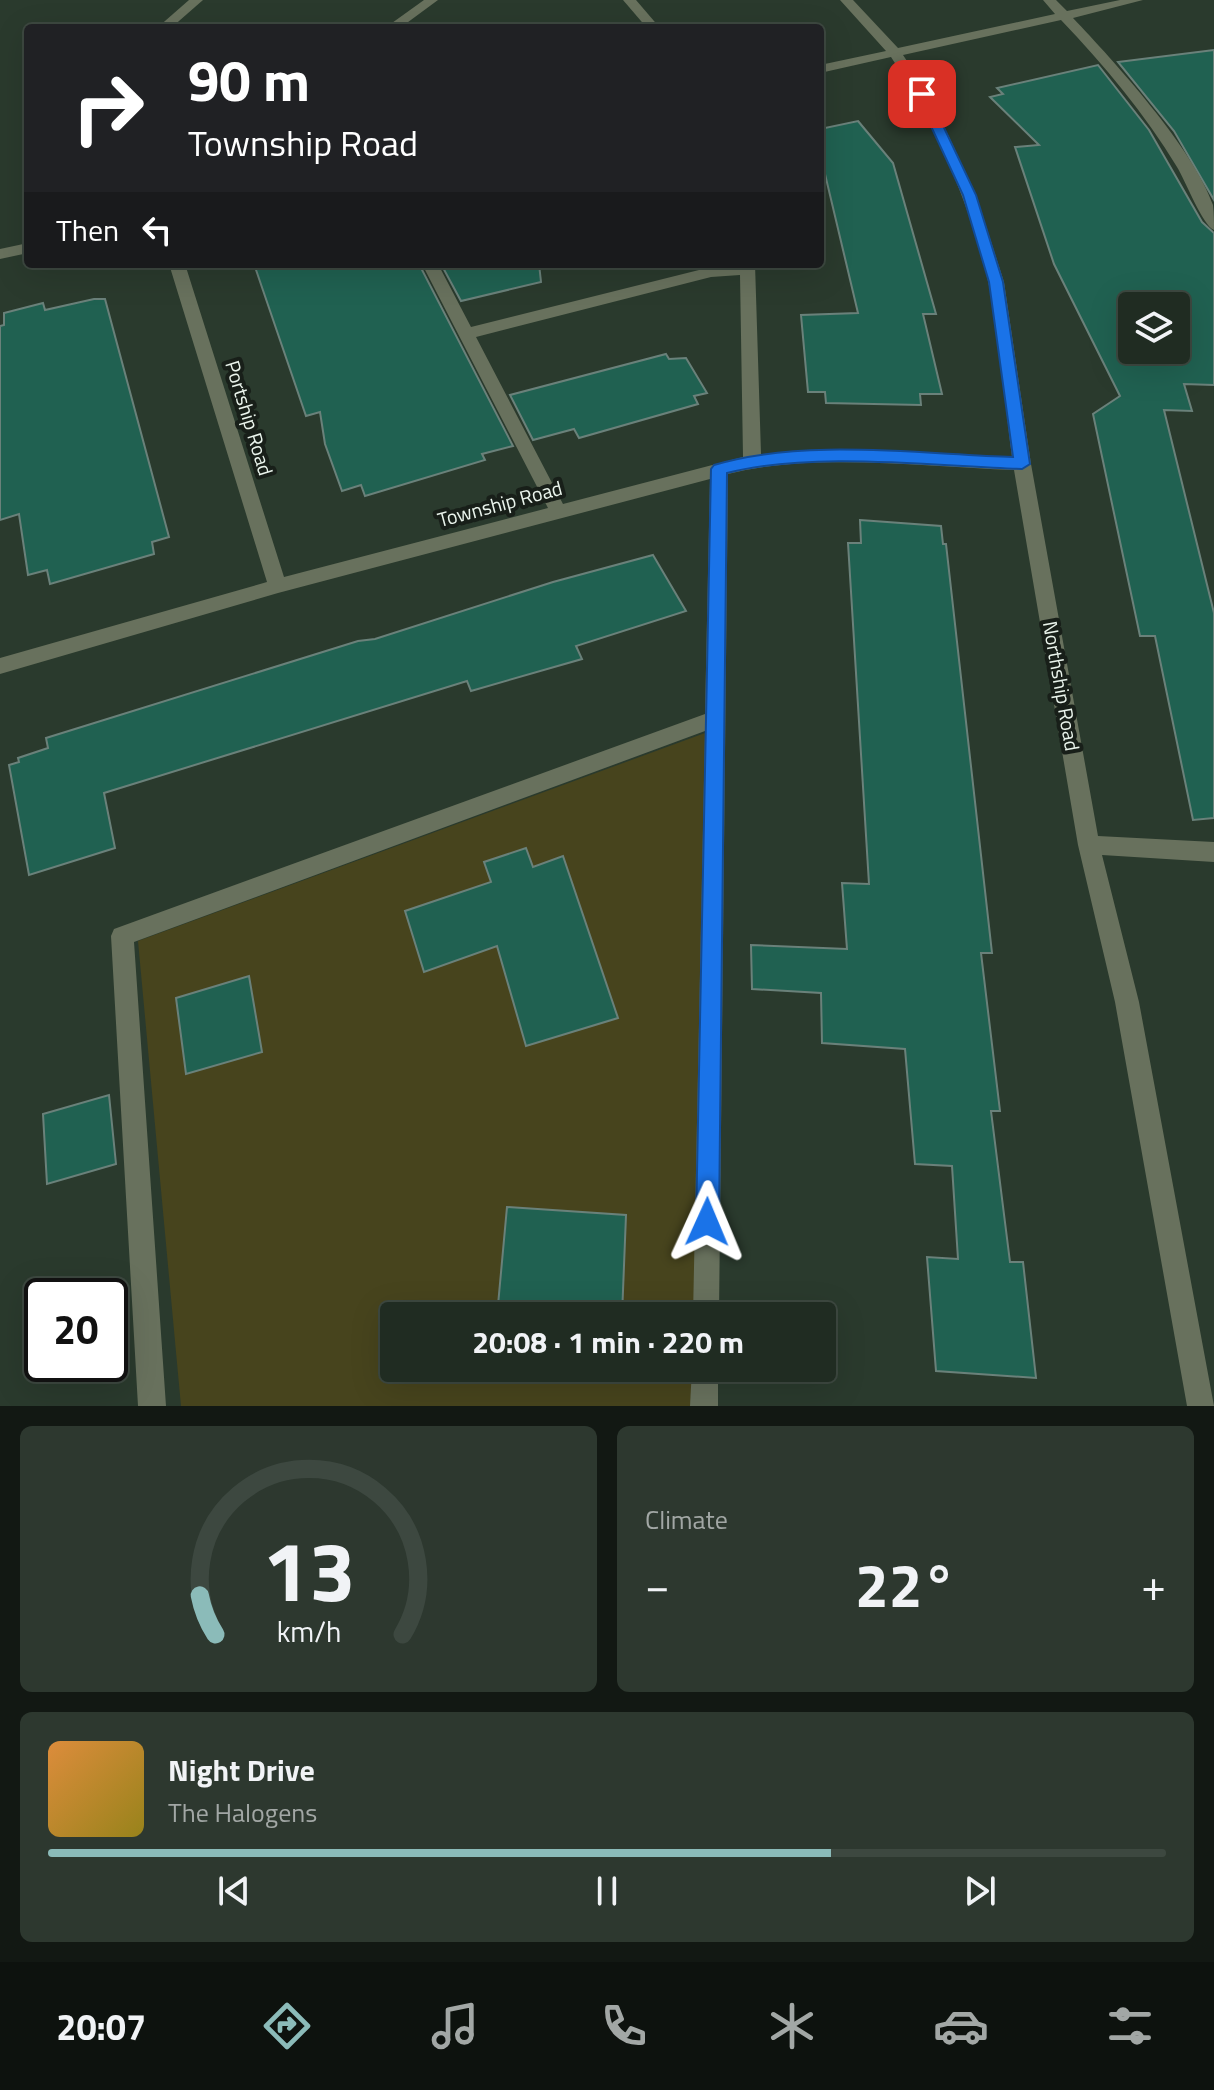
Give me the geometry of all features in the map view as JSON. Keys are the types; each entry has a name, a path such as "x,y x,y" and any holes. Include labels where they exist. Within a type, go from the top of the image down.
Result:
{"street":[{"path":"168,24 197,0"},
{"path":"397,24 432,0"},
{"path":"629,0 650,24"},
{"name":"Northship Road","path":"846,0 894,52 922,94 948,143 983,237 996,282 1022,464 1089,845 1127,1002 1201,1406"},
{"path":"1049,0 1113,71 1166,139 1214,225"},
{"path":"824,68 1137,0"},
{"path":"0,254 24,249"},
{"name":"Portship Road","path":"178,268 278,586"},
{"path":"432,268 558,511"},
{"path":"466,334 735,268"},
{"path":"747,268 752,461"},
{"name":"Township Road","path":"0,666 278,586 752,461 835,457 1022,464"},
{"path":"706,1302 719,469"},
{"path":"152,1406 122,936 715,719"},
{"path":"1089,845 1214,852"},
{"path":"704,1406 705,1382"}],"shaded area":[{"path":"705,733 695,1302 380,1302 380,1382 694,1382 693,1406 181,1406 138,941"}],"building":[{"path":"1214,50 1214,200 1174,131 1118,62"},
{"path":"1098,65 1149,130 1202,222 1214,233 1214,385 1184,384 1192,411 1164,410 1214,613 1214,818 1193,820 1155,636 1140,636 1093,414 1120,396 1054,264 1015,147 1039,145 990,97 1003,94 997,88"},
{"path":"858,121 893,163 936,314 923,314 942,394 920,394 921,405 826,403 825,392 808,392 801,315 858,313 824,170 824,128"},
{"path":"255,268 421,268 513,446 482,454 485,460 365,496 361,485 342,491 325,444 320,412 306,416"},
{"path":"443,268 539,268 541,282 461,301"},
{"path":"105,299 169,537 152,542 154,554 50,584 47,570 28,575 19,514 0,520 0,326 4,325 4,313 43,303 45,310"},
{"path":"666,354 669,359 686,358 707,393 694,396 698,404 579,438 574,429 533,440 510,395"},
{"path":"860,520 941,526 943,544 946,544 992,953 981,953 1000,1111 991,1111 1010,1262 1023,1262 1036,1378 936,1371 927,1257 958,1259 952,1166 915,1164 905,1049 822,1043 821,993 752,989 751,945 847,949 842,883 869,884 848,543 861,543"},
{"path":"653,555 686,611 576,646 582,659 471,691 467,681 104,793 115,848 29,875 9,765 19,762 18,758 48,748 46,738 553,582"},
{"path":"526,848 533,867 563,856 618,1018 526,1046 497,946 424,972 405,911 491,882 484,862"},
{"path":"249,976 262,1052 186,1074 176,998"},
{"path":"109,1095 116,1164 47,1184 43,1114"},
{"path":"507,1207 626,1215 623,1302 498,1302"}],"route":[{"path":"707,1222 719,469 752,461 835,457 1022,464 996,282 969,195 948,143 922,94"}]}
